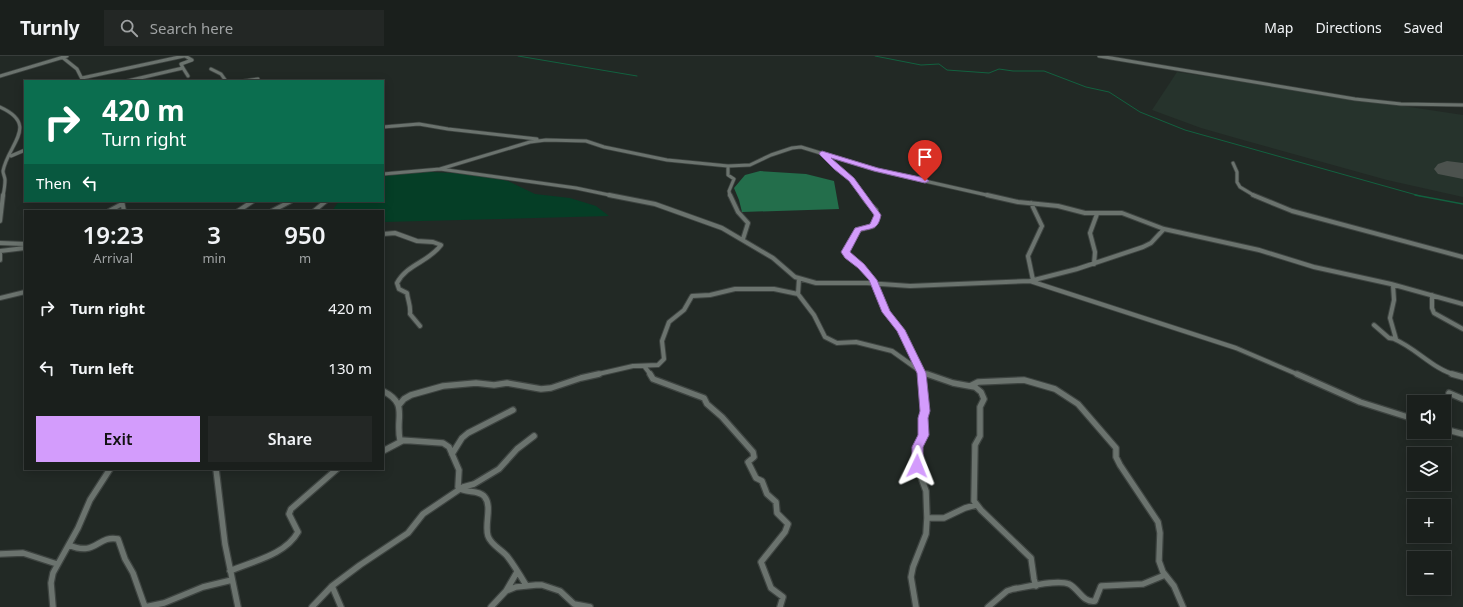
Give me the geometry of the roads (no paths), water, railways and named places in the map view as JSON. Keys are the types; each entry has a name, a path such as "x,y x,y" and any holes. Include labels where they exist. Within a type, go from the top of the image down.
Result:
{"street":[{"path":"0,76 67,56"},
{"path":"62,57 76,69 82,79 185,56 192,60 181,64 188,76"},
{"path":"1099,56 1355,100 1401,104 1463,105"},
{"path":"131,80 183,68"},
{"path":"211,69 221,74 225,80"},
{"path":"251,80 262,77"},
{"path":"0,107 13,114 19,123 19,137 2,172 0,221"},
{"path":"384,127 419,124 542,140 586,141 604,147 667,160 728,166 750,165 771,154 792,148 807,148 876,170 982,194 1097,214 1122,213 1164,229 1225,241 1325,270 1393,285 1463,304"},
{"path":"440,169 463,160 542,140"},
{"path":"11,156 24,150"},
{"path":"822,153 836,168 851,179 877,215 873,226 858,230 845,251 848,256 868,272 875,283 886,312 900,330 921,372 925,404 923,418 924,430 918,447 917,466 926,491 927,518 926,534 913,567 911,577 916,607"},
{"path":"1233,163 1237,172 1237,182 1240,187 1259,198 1286,209 1463,257"},
{"path":"728,166 728,175 734,179 729,192 730,197 738,212 748,223 743,239"},
{"path":"384,174 440,169 501,176 642,201 670,209 722,228 773,258 799,279 816,283 875,283 910,286 1032,281 1094,264 1147,245 1164,229"},
{"path":"110,210 122,202"},
{"path":"240,210 252,202"},
{"path":"274,210 289,202"},
{"path":"315,210 325,202"},
{"path":"1031,203 1042,226 1028,256 1032,281"},
{"path":"1094,264 1096,251 1090,236 1097,214"},
{"path":"384,234 391,232 416,241 436,242 441,245 436,251 405,270 397,283 399,289 407,293 408,300 411,305 410,314 420,326"},
{"path":"0,243 24,244"},
{"path":"0,260 0,251 24,248"},
{"path":"798,294 799,279"},
{"path":"1032,281 1236,348 1360,402 1407,417"},
{"path":"1393,285 1394,300 1390,318 1396,339 1393,339"},
{"path":"399,405 404,399 411,395 443,386 476,383 494,385 511,383 535,388 551,388 581,378 614,370 633,366 654,366 661,363 665,350 662,340 669,328 669,322 684,310 692,296 710,295 735,289 774,289 798,294 814,315 825,337 837,343 856,342 888,350 898,354 921,372 980,390 984,399 980,407 980,436 975,445 974,501 976,505 1031,558 1033,579 1036,586"},
{"path":"0,298 24,292"},
{"path":"1432,295 1432,311 1435,314 1454,322 1463,330"},
{"path":"1374,325 1385,335 1403,342 1448,374 1463,377"},
{"path":"644,366 653,379 704,398 707,404 722,417 753,452 754,457 748,462 752,471 756,478 762,482 767,494 776,502 777,513 788,522 789,525 786,532 764,555 761,562 771,588 783,597 780,607"},
{"path":"970,386 978,382 1024,380 1055,389 1078,404 1116,448 1116,457 1120,465 1158,522 1160,533 1159,561 1165,575 1174,586 1183,607"},
{"path":"384,392 396,398 399,405 399,438 402,442"},
{"path":"1449,393 1463,399"},
{"path":"452,454 462,438 468,433 513,410"},
{"path":"1451,431 1463,434"},
{"path":"312,607 332,586 360,565 408,533 423,514 460,490 474,484 499,469 517,450 534,436"},
{"path":"384,451 402,442 443,443 449,446 459,470 457,484 460,490"},
{"path":"53,607 51,583 57,564 69,545 90,500 109,470"},
{"path":"216,470 221,521 238,607"},
{"path":"230,571 272,554 291,542 296,537 298,532 290,514 291,509 336,470"},
{"path":"460,490 481,494 484,497 487,502 486,532 488,538 506,555 526,585"},
{"path":"927,518 944,518 965,508 976,505"},
{"path":"69,545 77,550 84,551 108,539 118,539 125,560 133,573 141,592 145,607 164,603 203,587 232,580"},
{"path":"0,554 23,553 57,564"},
{"path":"491,607 506,591 517,572"},
{"path":"988,607 1007,591 1053,582 1068,583 1092,605 1101,586 1143,584 1165,575"},
{"path":"506,591 526,585 542,585 565,594 569,601 574,604 590,607"},
{"path":"332,586 341,607"}],"waterway":[{"path":"518,56 637,76"},
{"path":"875,56 921,65 939,64 947,70 989,73 999,69 1013,71 1044,71 1086,87 1109,92 1140,112 1185,130 1419,196"},
{"path":"1415,195 1419,196"},
{"path":"1419,196 1463,204"}]}
